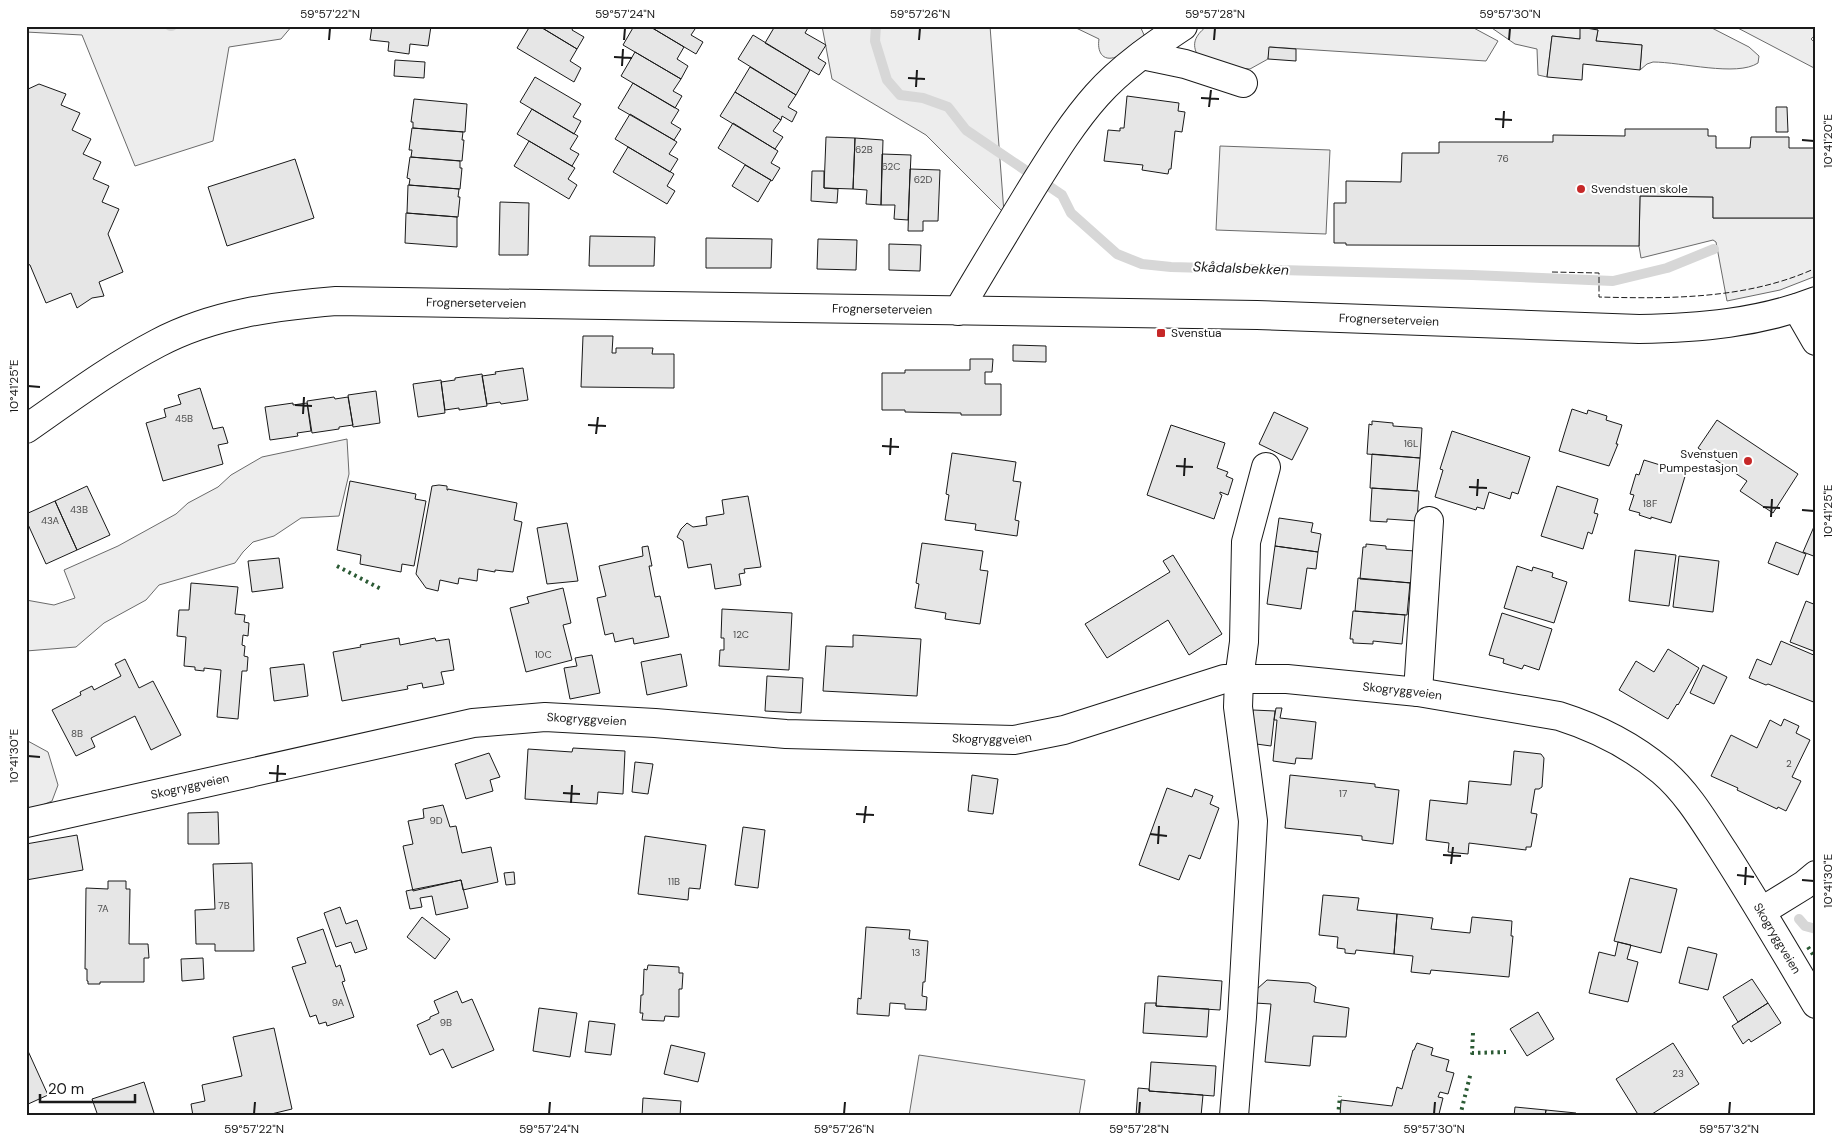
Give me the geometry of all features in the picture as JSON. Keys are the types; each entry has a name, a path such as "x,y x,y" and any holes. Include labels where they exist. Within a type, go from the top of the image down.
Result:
{"street":[{"path":"958,311 1054,152 1077,120 1098,94 1142,55 1183,26"},
{"path":"1142,55 1185,64 1243,83"},
{"name":"Frognerseterveien","path":"26,428 133,356 159,342 201,324 272,308 336,301 369,300 1257,315 1639,329 1719,324 1757,318 1806,304"},
{"path":"1806,304 1816,341"},
{"path":"1234,1116 1242,1017 1252,821 1238,707 1239,679 1244,642 1246,542 1266,467"},
{"path":"1418,692 1429,521"},
{"name":"Skogryggveien","path":"26,823 473,723 544,717 655,723 786,734 1014,740 1064,730 1224,679 1287,679 1418,692 1559,716 1587,725 1631,747 1663,772 1691,801 1762,911 1816,1004"},
{"path":"1762,911 1804,885 1816,875"}],"shaded area":[{"path":"26,26 292,26 281,39 229,47 213,141 135,166 82,35 26,32"},
{"path":"822,26 990,26 1004,213 926,135 832,79"},
{"path":"1072,26 1140,26 1145,37 1127,51 1116,57 1107,58 1100,51 1099,39"},
{"path":"1207,26 1470,26 1498,41 1486,61 1270,47 1268,59 1250,69 1239,68 1197,54 1195,50 1196,38"},
{"path":"1489,26 1708,26 1749,47 1759,56 1758,63 1737,69 1653,62 1640,70 1642,45 1596,41 1598,30 1581,28 1580,39 1552,36 1547,77 1538,75 1537,49 1515,44"},
{"path":"1734,26 1816,27 1816,34 1811,39 1816,44 1816,69"},
{"path":"1220,146 1330,150 1326,234 1216,230"},
{"path":"1640,196 1713,197 1713,218 1816,218 1816,276 1780,290 1727,301 1716,242 1713,240 1641,258 1639,246"},
{"path":"347,439 349,474 339,516 301,518 274,536 253,542 235,563 159,585 146,600 104,623 76,647 26,651 26,600 54,605 75,598 64,570 118,546 176,514 188,503 218,487 231,475 262,457"},
{"path":"26,740 48,752 58,785 52,801 26,812"},
{"path":"919,1055 1085,1080 1079,1116 909,1116"}],"building":[{"path":"372,26 431,26 428,46 410,44 409,54 388,51 389,42 370,40"},
{"path":"530,26 539,26 577,49 570,61 581,68 574,82 517,48"},
{"path":"539,26 574,26 572,30 584,37 577,49"},
{"path":"634,26 649,26 684,47 677,59 688,66 681,79 623,45"},
{"path":"649,26 697,26 691,35 703,42 696,54"},
{"path":"775,26 809,26 805,33 826,45 818,58 826,63 819,75 765,43"},
{"path":"1580,27 1598,30 1596,41 1642,45 1640,70 1583,64 1582,80 1547,77 1552,36 1580,39"},
{"path":"753,35 810,70 796,95 738,59"},
{"path":"1269,47 1296,49 1296,61 1268,59"},
{"path":"635,52 681,79 673,91 682,96 675,108 621,76"},
{"path":"395,60 425,62 424,78 394,76"},
{"path":"750,67 796,95 788,107 797,112 792,122 782,116 781,120 735,92"},
{"path":"535,77 581,104 573,117 581,121 574,134 520,102"},
{"path":"633,83 679,110 671,123 681,129 674,140 618,108"},
{"path":"39,84 66,94 61,105 80,113 72,130 91,139 83,154 101,162 93,179 109,186 102,202 119,209 108,234 123,272 99,282 104,296 92,298 77,308 71,293 46,303 30,265 26,263 26,90"},
{"path":"735,92 781,120 773,131 783,137 775,149 720,116"},
{"path":"1127,96 1179,103 1178,111 1185,112 1182,132 1175,131 1171,169 1169,169 1168,174 1142,170 1143,165 1104,161 1108,130 1120,131 1120,128 1124,128"},
{"path":"414,99 467,104 465,132 413,128 413,122 411,122"},
{"path":"1776,107 1787,107 1788,132 1776,132"},
{"path":"532,109 578,136 570,149 579,154 572,166 517,134"},
{"path":"630,114 677,142 669,154 678,159 670,172 615,139"},
{"path":"733,123 778,151 771,163 780,168 772,181 718,148"},
{"path":"412,128 463,132 462,161 411,157 412,150 409,150"},
{"name":"Svendstuen skole","path":"1625,129 1708,129 1708,136 1716,136 1716,148 1750,148 1751,137 1789,137 1789,148 1816,148 1816,218 1713,218 1713,197 1640,196 1639,246 1346,245 1346,243 1334,243 1334,203 1346,203 1346,181 1401,182 1402,153 1439,153 1439,142 1553,142 1553,135 1625,136"},
{"path":"826,137 855,138 853,189 824,188"},
{"path":"855,138 883,140 881,205 866,204 867,190 853,189"},
{"path":"529,141 575,168 568,179 577,185 569,199 514,166"},
{"path":"628,147 674,174 667,186 675,191 667,204 613,172"},
{"path":"882,154 911,155 908,220 894,219 895,205 881,205"},
{"path":"410,157 460,161 460,168 462,168 460,189 409,185 410,179 407,178"},
{"path":"295,159 314,218 227,246 208,187"},
{"path":"745,165 771,180 758,202 732,186"},
{"path":"910,169 940,170 938,221 923,221 923,231 908,231"},
{"path":"812,171 824,171 824,188 838,189 837,203 811,201"},
{"path":"408,185 459,189 458,217 407,213"},
{"path":"500,202 529,203 528,255 499,255"},
{"path":"406,213 457,217 457,247 405,243"},
{"path":"590,236 655,237 654,266 589,266"},
{"path":"706,238 772,239 771,268 706,268"},
{"path":"818,239 857,240 856,270 817,269"},
{"path":"889,244 921,245 920,271 889,270"},
{"path":"583,336 613,336 612,353 616,353 616,348 653,348 652,354 674,354 674,388 581,387"},
{"path":"1013,345 1046,346 1046,362 1013,361"},
{"path":"970,359 993,359 992,372 985,372 985,384 1001,384 1001,415 961,415 961,413 882,410 882,373 905,373 905,370 970,370"},
{"path":"523,368 528,400 487,404 482,376"},
{"path":"482,374 487,406 445,410 441,382"},
{"path":"441,380 445,413 418,417 413,384"},
{"path":"200,388 213,429 223,427 228,443 218,445 223,464 163,481 146,423 166,417 164,409 181,404 178,395"},
{"path":"376,391 380,423 353,427 348,395"},
{"path":"334,397 335,399 348,397 353,425 312,433 307,401"},
{"path":"293,403 293,405 307,403 311,431 297,433 298,436 270,440 265,407"},
{"path":"1572,409 1587,414 1588,410 1607,416 1606,420 1622,425 1616,444 1618,444 1609,466 1559,451"},
{"path":"1274,412 1308,428 1292,460 1259,444"},
{"name":"Svenstuen Pumpestasjon","path":"1717,420 1798,474 1773,513 1740,491 1747,481 1698,448"},
{"path":"1372,421 1393,423 1393,426 1422,428 1420,458 1367,454 1369,424 1372,425"},
{"path":"1171,425 1225,443 1217,468 1228,472 1226,476 1233,479 1228,495 1220,492 1222,495 1214,519 1147,495"},
{"path":"1452,431 1530,457 1518,494 1512,492 1510,499 1489,492 1484,509 1477,507 1476,510 1435,497 1443,470 1440,469"},
{"path":"952,453 1016,462 1013,481 1021,482 1015,520 1019,521 1017,536 975,530 976,524 945,520 949,495 946,494"},
{"path":"1372,454 1420,458 1417,491 1370,488"},
{"path":"1644,460 1686,473 1671,523 1651,517 1651,519 1629,510 1634,495 1630,494 1636,474 1639,475"},
{"path":"350,481 416,494 415,499 426,501 414,566 402,564 401,572 360,564 361,555 337,550"},
{"path":"87,486 110,535 77,550 55,501"},
{"path":"432,486 447,486 447,490 517,503 514,520 522,522 513,572 495,570 495,572 478,569 477,581 459,578 458,584 440,580 438,591 426,588 416,574"},
{"path":"1557,486 1598,499 1594,513 1598,514 1592,534 1588,532 1583,549 1541,536"},
{"path":"1372,488 1419,491 1417,521 1387,519 1387,522 1370,521"},
{"path":"748,496 761,567 744,569 745,573 739,574 741,585 715,589 711,564 688,568 683,541 677,537 687,523 693,527 707,525 706,517 724,514 722,500"},
{"path":"55,501 77,550 46,564 26,520 26,514"},
{"path":"1279,518 1313,523 1311,532 1321,534 1318,552 1275,546"},
{"path":"1816,522 1816,557 1803,552"},
{"path":"567,523 578,581 547,584 537,528"},
{"path":"1776,542 1806,554 1798,575 1768,563"},
{"path":"922,543 983,551 980,570 988,571 980,624 945,619 946,613 915,608 919,584 916,583"},
{"path":"1366,544 1386,546 1386,549 1415,551 1413,583 1360,579 1363,547 1366,547"},
{"path":"648,546 652,566 649,566 655,597 660,596 669,637 634,644 633,638 615,642 613,633 605,635 597,598 606,596 599,566 643,556 642,547"},
{"path":"1275,546 1318,552 1316,569 1307,568 1301,609 1267,604"},
{"path":"1635,550 1676,555 1669,606 1629,601"},
{"path":"1173,555 1222,634 1189,655 1168,620 1107,658 1085,624 1170,572 1163,561"},
{"path":"1679,556 1719,561 1713,612 1673,607"},
{"path":"279,558 283,588 252,592 248,561"},
{"path":"1517,566 1532,571 1533,567 1553,573 1552,577 1567,582 1554,623 1504,608"},
{"path":"1358,578 1410,583 1407,615 1355,611"},
{"path":"191,583 238,587 235,614 245,615 244,622 249,623 248,636 243,635 244,656 248,657 247,671 242,671 238,719 217,717 221,670 204,668 204,671 195,670 195,667 184,666 186,637 177,636 179,610 189,610"},
{"path":"563,588 571,623 563,625 572,660 526,672 510,608 529,603 527,597"},
{"path":"1806,601 1816,605 1816,652 1790,642"},
{"path":"722,609 792,613 789,670 719,666 720,650 724,650 724,638 721,638"},
{"path":"1353,611 1405,615 1402,644 1373,641 1373,644 1353,643 1353,639 1350,639"},
{"path":"1502,613 1552,629 1539,670 1524,665 1522,669 1503,663 1504,659 1489,655"},
{"path":"853,635 921,639 917,696 823,691 826,646 853,647"},
{"path":"399,638 400,645 435,638 436,641 449,639 454,670 441,672 444,684 423,688 422,683 407,686 408,689 342,701 333,652"},
{"path":"1781,641 1816,656 1816,703 1749,678 1757,659 1771,665"},
{"path":"1668,649 1699,668 1668,719 1619,690 1636,661 1654,672"},
{"path":"681,654 687,686 647,695 641,662"},
{"path":"592,655 600,693 570,699 564,668 577,666 575,658"},
{"path":"125,659 139,688 153,681 181,735 151,750 135,716 91,738 95,747 76,756 52,710 81,695 80,692 92,686 94,690 121,676 115,664"},
{"path":"304,664 308,696 274,701 270,668"},
{"path":"1703,665 1727,677 1714,704 1690,693"},
{"path":"767,676 803,678 801,713 765,711"},
{"path":"1276,708 1282,708 1280,718 1316,722 1312,759 1296,758 1295,764 1273,761 1277,720 1274,720"},
{"path":"1253,710 1275,711 1271,746 1249,743"},
{"path":"1784,719 1799,726 1796,733 1810,740 1792,777 1801,781 1786,811 1778,807 1777,809 1711,776 1731,735 1757,748 1770,720 1781,726"},
{"path":"573,748 625,751 623,794 598,792 597,804 525,799 528,749 572,752"},
{"path":"1514,751 1541,754 1544,758 1542,787 1535,789 1531,813 1537,814 1531,847 1526,847 1526,850 1469,843 1468,854 1448,852 1449,843 1426,840 1430,800 1467,804 1469,781 1511,785"},
{"path":"489,753 500,777 490,780 493,791 466,799 455,764"},
{"path":"635,762 653,764 648,794 632,792"},
{"path":"972,775 998,779 993,814 968,811"},
{"path":"1290,775 1375,784 1375,787 1399,790 1393,844 1362,840 1362,836 1285,828"},
{"path":"1167,788 1192,797 1195,789 1213,796 1210,804 1219,808 1200,859 1189,855 1179,880 1139,865"},
{"path":"443,805 450,827 456,826 462,853 491,847 498,882 463,890 461,880 413,891 403,846 413,844 408,821 424,818 423,809"},
{"path":"218,812 219,844 188,844 188,813"},
{"path":"743,827 765,830 758,888 735,885"},
{"path":"77,835 83,870 26,880 26,844"},
{"path":"645,836 706,845 700,889 689,888 688,900 638,894"},
{"path":"252,863 254,951 215,951 215,944 196,944 195,910 215,909 213,864"},
{"path":"514,872 515,884 506,885 504,873"},
{"path":"1630,878 1677,889 1661,953 1614,941"},
{"path":"461,880 468,908 436,915 432,896 420,898 422,907 410,909 406,891"},
{"path":"108,881 126,881 126,889 130,889 129,944 148,944 149,958 144,958 144,982 100,982 100,984 88,984 87,969 85,969 86,888 108,889"},
{"path":"1323,895 1359,898 1357,910 1397,914 1394,954 1356,950 1355,954 1345,953 1345,949 1337,948 1338,937 1319,935"},
{"path":"340,907 346,924 357,920 367,949 355,953 351,942 336,947 324,913"},
{"path":"1397,914 1433,918 1431,929 1470,933 1472,917 1512,921 1511,936 1513,936 1509,977 1431,970 1430,974 1411,972 1413,956 1394,954"},
{"path":"422,917 450,939 435,959 407,937"},
{"path":"866,927 910,930 909,939 928,941 922,996 927,997 926,1010 905,1009 905,1004 890,1003 889,1016 857,1014 858,998 861,999"},
{"path":"323,929 336,967 340,965 345,981 342,982 354,1017 327,1026 326,1022 319,1024 316,1015 310,1017 292,967 306,963 297,938"},
{"path":"1618,942 1631,945 1627,959 1638,962 1628,1002 1589,993 1599,952 1615,956"},
{"path":"1688,947 1717,954 1708,990 1679,983"},
{"path":"203,958 204,979 182,981 181,959"},
{"path":"648,965 679,967 679,973 683,973 682,989 679,989 679,1017 665,1016 664,1021 642,1020 643,1013 640,1013 641,995 643,995 644,969 647,970"},
{"path":"1158,976 1222,981 1220,1010 1156,1006"},
{"path":"1752,979 1768,1003 1738,1022 1723,997"},
{"path":"1267,980 1309,983 1316,987 1314,1002 1349,1008 1346,1037 1313,1036 1310,1066 1265,1062 1271,1004 1255,1003 1257,989"},
{"path":"457,991 462,1003 472,999 494,1050 452,1068 443,1049 430,1055 417,1025 439,1013 434,1001"},
{"path":"1145,1003 1156,1003 1156,1006 1209,1009 1207,1037 1143,1033"},
{"path":"1768,1003 1781,1023 1751,1042 1749,1039 1743,1044 1732,1026"},
{"path":"539,1008 577,1013 570,1057 533,1051"},
{"path":"1538,1012 1554,1039 1527,1056 1510,1029"},
{"path":"589,1021 615,1024 611,1055 585,1052"},
{"path":"274,1028 292,1109 263,1116 193,1116 191,1104 205,1101 202,1085 242,1076 233,1037"},
{"path":"1417,1043 1433,1048 1431,1055 1449,1060 1446,1071 1454,1073 1448,1094 1440,1092 1438,1097 1443,1098 1439,1114 1340,1116 1341,1100 1392,1106 1397,1087 1402,1089 1413,1050"},
{"path":"1673,1043 1699,1084 1649,1116 1639,1116 1616,1079"},
{"path":"671,1045 705,1053 698,1082 664,1074"},
{"path":"28,1051 48,1095 26,1105 26,1052"},
{"path":"1151,1062 1216,1066 1214,1096 1149,1091"},
{"path":"144,1082 155,1116 98,1116 92,1099"},
{"path":"1138,1088 1149,1089 1149,1091 1203,1095 1201,1116 1136,1116"},
{"path":"643,1098 681,1101 680,1116 642,1116"},
{"path":"1515,1107 1546,1110 1545,1116 1514,1116"},
{"path":"1546,1110 1576,1113 1576,1116 1545,1116"}],"waterway":[{"name":"Skådalsbekken","path":"876,26 875,41 887,80 900,95 923,98 948,107 966,130 1062,195 1071,213 1117,254 1142,264 1171,267 1472,275 1613,281 1667,268 1714,249"},
{"path":"1799,919 1805,926 1816,929"}],"hedge":[{"path":"337,566 381,589"},
{"path":"1808,947 1816,959"},
{"path":"1473,1033 1472,1053 1506,1052"},
{"path":"1460,1116 1471,1072"},
{"path":"1338,1116 1340,1096"}],"fence":[{"path":"1552,272 1599,273 1599,297 1654,298 1709,295 1737,291 1764,286 1816,268"}],"place":[{"name":"Svendstuen skole","path":"1581,189"},
{"name":"Svenstua","path":"1161,333"},
{"name":"Svenstuen Pumpestasjon","path":"1748,461"}]}
